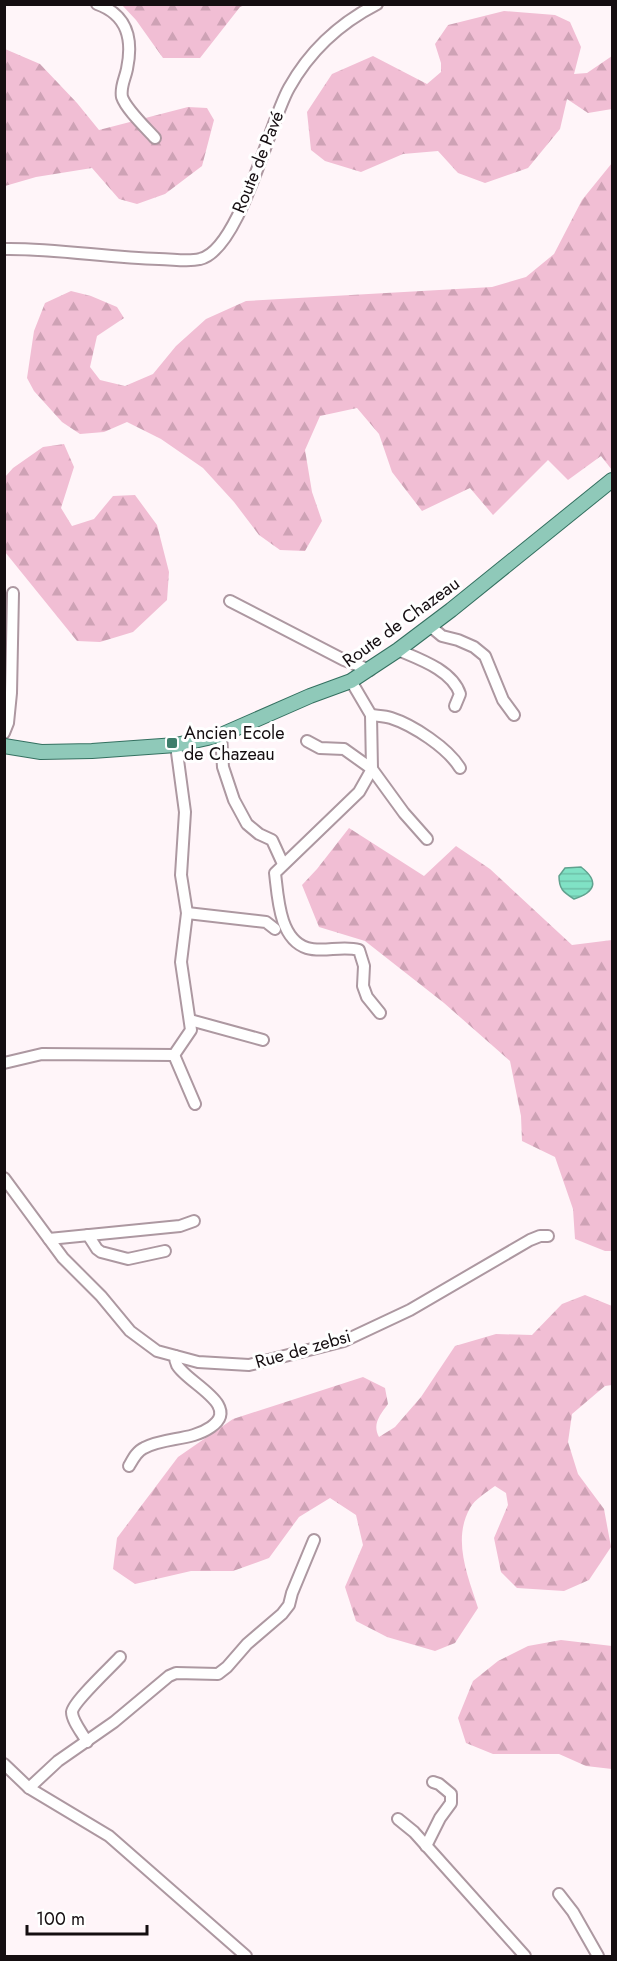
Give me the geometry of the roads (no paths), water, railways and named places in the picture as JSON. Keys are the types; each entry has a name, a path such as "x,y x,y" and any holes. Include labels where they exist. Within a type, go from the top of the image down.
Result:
{"main road":[{"name":"Route de Chazeau","path":"4,746 41,752 176,745 221,735 310,696 351,681 430,626 612,480"}],"street":[{"path":"97,4 106,8 120,20 129,34 127,68 122,87 123,99 155,138"},
{"name":"Route de Pavé","path":"4,249 126,259 189,260 202,259 212,254 220,246 246,198 289,88 306,63 328,38 358,14 377,4"},
{"path":"4,733 9,717 11,693 13,593"},
{"path":"230,601 344,660 369,670"},
{"path":"430,626 442,636 474,647 485,656 503,700 514,715"},
{"path":"398,650 424,661 451,679 460,694 455,706"},
{"path":"351,681 371,715 372,769 359,792 275,873 281,918 292,937 306,948 349,947 359,950 364,966 363,986 367,997 380,1013"},
{"path":"371,715 392,718 429,738 449,753 460,768"},
{"path":"221,735 223,767 234,800 247,824 259,834 272,840 283,864"},
{"path":"307,741 320,748 344,749 372,769 426,839"},
{"path":"174,1055 191,1030 181,962 187,914 181,875 185,812 176,745"},
{"path":"187,914 266,922 275,929"},
{"path":"190,1020 263,1040"},
{"path":"4,1063 42,1054 58,1053 174,1055"},
{"path":"174,1055 195,1104"},
{"name":"Rue de zebsi","path":"4,1178 63,1258 101,1296 130,1331 157,1351 198,1362 249,1365 344,1341 410,1310 530,1240 548,1236"},
{"path":"49,1239 180,1226 194,1221"},
{"path":"88,1235 101,1252 128,1259 165,1251"},
{"path":"129,1466 142,1448 193,1436 209,1429 219,1421 221,1414 216,1401 178,1367 175,1356"},
{"path":"29,1788 58,1761 137,1705 169,1676 176,1673 218,1674 289,1605 314,1540"},
{"path":"87,1742 73,1716 73,1708 120,1657"},
{"path":"5,1765 29,1788 109,1836 246,1956"},
{"path":"426,1846 440,1818 452,1803 451,1794 433,1782"},
{"path":"398,1819 414,1832 525,1956"},
{"path":"559,1894 573,1912 598,1956"}],"place":[{"name":"Ancien Ecole de Chazeau","path":"172,743"}]}
